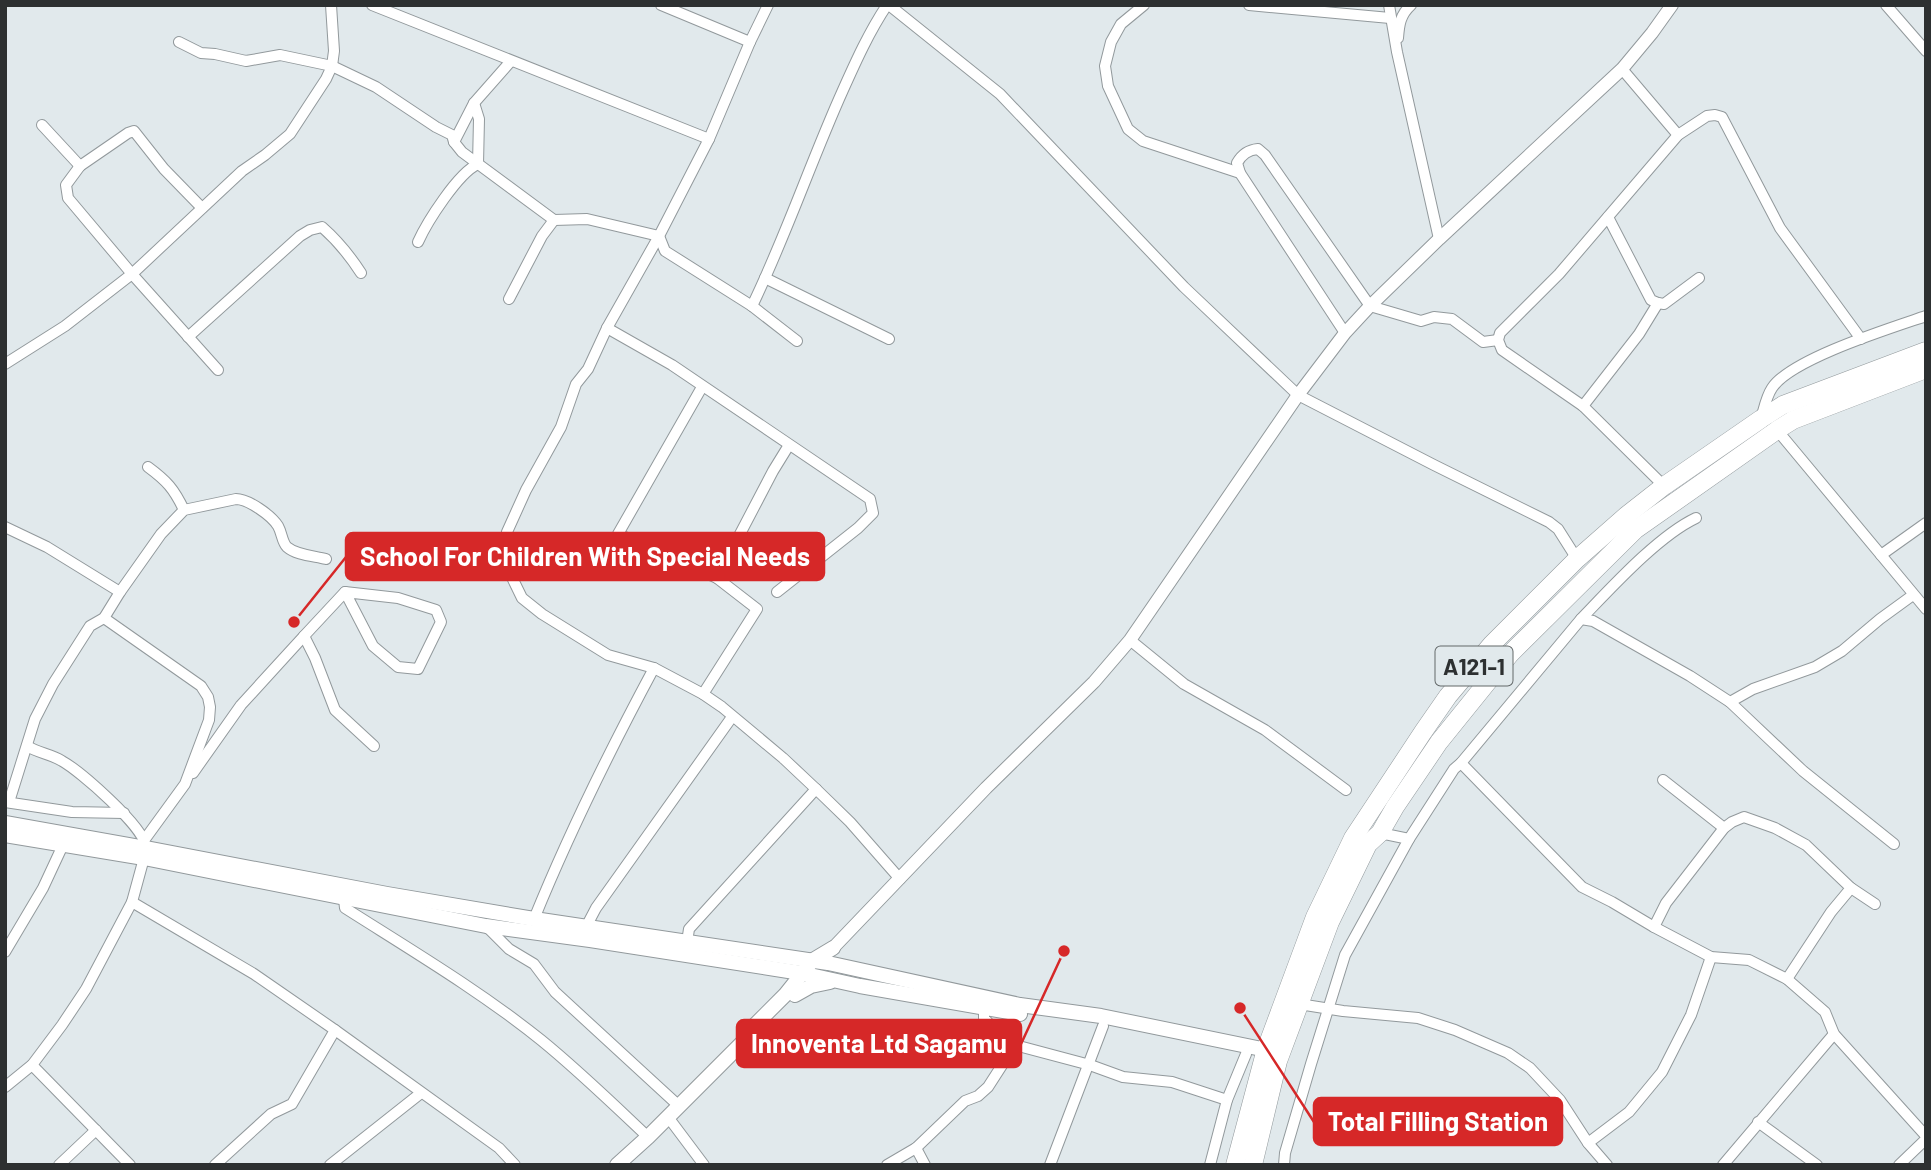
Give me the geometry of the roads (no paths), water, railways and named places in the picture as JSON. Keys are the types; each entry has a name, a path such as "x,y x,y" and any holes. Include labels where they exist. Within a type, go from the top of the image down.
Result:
{"highway":[{"name":"A121-1","path":"1235,1165 1267,1055 1315,917 1353,838 1448,696 1492,644 1577,559 1627,515 1664,486 1762,419 1783,405 1926,351"},
{"name":"A121-1","path":"1252,1165 1267,1055 1299,1004 1330,922 1368,844 1380,832 1439,742 1520,644 1635,530 1793,419 1926,369"}],"main road":[{"path":"5,823 534,919 813,960 1020,1004 1101,1016 1267,1055"},
{"path":"5,835 63,845 145,848 344,899 486,926 816,976 984,1008 1267,1055"},
{"path":"617,1165 745,1040 759,1033 790,995 801,974 813,960 833,948"},
{"path":"790,995 816,976 828,963 833,948"},
{"path":"770,969 790,995"},
{"path":"790,995 835,980"}],"street":[{"path":"5,365 65,326 132,274 242,171 290,134 332,66 334,51 331,5"},
{"path":"372,5 396,10 511,61 709,139"},
{"path":"661,5 750,42"},
{"path":"768,5 709,139 607,328 588,369 576,384 561,426 526,490 507,532 502,558 522,597 542,614 608,655 654,668 702,694 783,758 850,822 900,879"},
{"path":"752,306 836,106 873,27 888,5 1000,94 1184,287 1298,395 1549,522 1558,529 1577,559"},
{"path":"1144,5 1121,24 1111,42 1105,66 1108,86 1128,129 1143,141 1240,173"},
{"path":"1249,5 1390,18"},
{"path":"1389,5 1439,239"},
{"path":"1397,52 1400,20 1411,5"},
{"path":"833,948 986,788 1094,682 1129,640 1298,395 1345,333 1439,239 1622,69 1653,33 1672,5"},
{"path":"1885,5 1926,51"},
{"path":"179,43 201,53 246,61 280,55 332,66 376,87 452,135 462,152 554,220 587,219 659,236"},
{"path":"454,142 474,103 511,61"},
{"path":"1622,69 1678,135"},
{"path":"474,103 479,119 478,164"},
{"path":"1497,340 1500,333 1559,274 1678,135 1707,116 1715,115 1722,117 1780,228 1861,339"},
{"path":"42,125 80,166"},
{"path":"202,208 164,169 134,131 80,166 66,185 68,198 218,370"},
{"path":"1345,333 1240,173 1237,163 1241,156 1250,150 1258,149 1265,155 1370,306 1420,321 1434,317 1452,319 1483,342 1497,340"},
{"path":"418,242 442,203 469,168 478,164"},
{"path":"1608,217 1651,300 1664,304 1699,278"},
{"path":"509,299 542,236 554,220"},
{"path":"188,338 300,236 310,230 322,227 348,254 361,273"},
{"path":"659,236 665,251 752,306 797,341"},
{"path":"765,278 889,340"},
{"path":"1583,406 1633,343 1658,303"},
{"path":"1762,419 1773,387 1798,366 1861,339 1926,316"},
{"path":"607,328 672,365 870,499 873,513 777,592"},
{"path":"1497,340 1503,350 1583,406 1664,486"},
{"path":"702,387 618,534 717,578 757,609 702,694"},
{"path":"1777,430 1926,609"},
{"path":"717,578 789,445"},
{"path":"148,467 175,491 184,510"},
{"path":"124,813 72,812 7,802 35,719 53,684 90,626 104,618 161,534 184,510 245,499 275,523 285,546 326,559"},
{"path":"1283,1165 1345,955 1409,839 1454,769 1581,620 1652,550 1696,517"},
{"path":"1881,555 1925,525"},
{"path":"5,527 47,547 120,592"},
{"path":"345,592 398,598 436,610 441,622 418,669 398,667 373,646 345,592"},
{"path":"5,1087 32,1065 86,989 132,902 145,848 186,784 241,705 345,592"},
{"path":"1730,702 1753,689 1815,667 1842,651 1913,595"},
{"path":"104,618 201,687 208,697 209,720 186,784"},
{"path":"1581,620 1593,621 1730,702 1803,771 1895,844"},
{"path":"304,636 335,710 374,746"},
{"path":"1129,640 1184,684 1265,730 1346,790"},
{"path":"534,919 610,749 654,668"},
{"path":"586,927 596,908 732,717"},
{"path":"27,746 62,761 81,775 124,813 145,848"},
{"path":"1461,763 1582,887 1711,957 1749,960 1787,979 1825,1012 1834,1034 1925,1132 1899,1165"},
{"path":"1663,780 1724,828"},
{"path":"687,942 689,929 816,789"},
{"path":"1654,927 1666,903 1724,828 1744,817 1775,828 1806,845 1851,888 1875,904"},
{"path":"1380,832 1409,839"},
{"path":"5,951 38,898 63,845"},
{"path":"1787,979 1831,912 1851,888"},
{"path":"344,899 345,908 457,980 540,1039 648,1137"},
{"path":"132,902 254,974 499,1149 516,1165"},
{"path":"486,926 509,949 534,964 555,992 679,1106"},
{"path":"1588,1143 1629,1112 1662,1072 1691,1015 1711,957"},
{"path":"1299,1004 1418,1018 1455,1030 1508,1053 1530,1068 1560,1101 1588,1143 1607,1165"},
{"path":"984,1008 985,1018 1001,1037 1016,1045 1123,1077 1172,1082 1227,1100"},
{"path":"1050,1165 1103,1026"},
{"path":"215,1165 271,1114 292,1104 335,1030"},
{"path":"1723,1165 1834,1034"},
{"path":"887,1165 916,1148 965,1101 978,1096 988,1087 1016,1045"},
{"path":"1210,1165 1227,1100 1267,1055"},
{"path":"32,1065 130,1165"},
{"path":"330,1165 421,1093"},
{"path":"668,1117 704,1165"},
{"path":"1758,1122 1817,1165"},
{"path":"59,1165 96,1130"},
{"path":"916,1148 925,1165"}],"place":[{"name":"School For Children With Special Needs","path":"294,622"},
{"name":"Innoventa Ltd Sagamu","path":"1064,951"},
{"name":"Total Filling Station","path":"1240,1008"}]}
